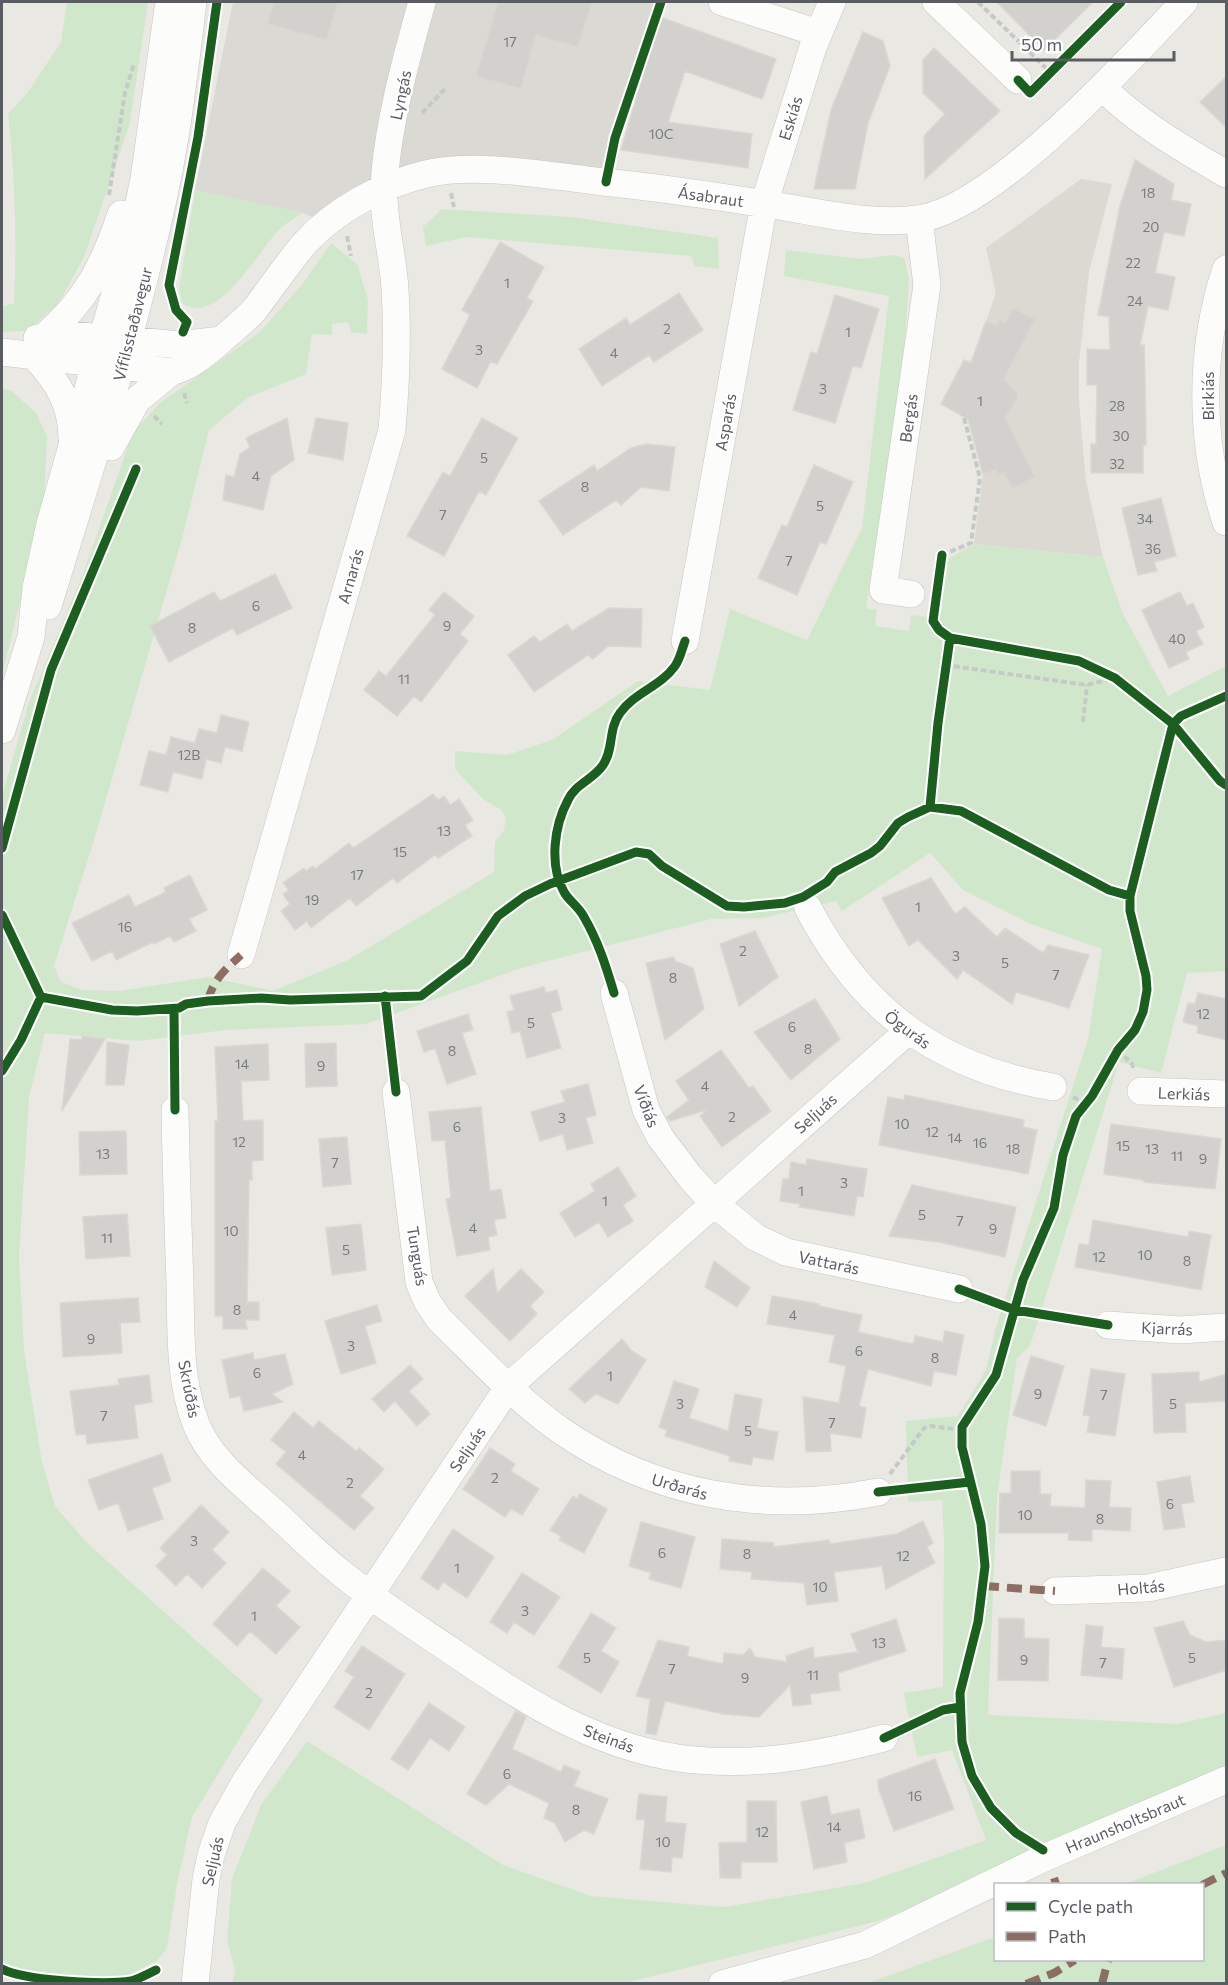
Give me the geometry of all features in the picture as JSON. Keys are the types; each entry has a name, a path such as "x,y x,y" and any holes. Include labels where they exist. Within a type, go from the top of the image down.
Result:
{"street":[{"name":"Vífilsstaðavegur","path":"31,637 47,611 78,507 113,351 144,179 169,2"},
{"name":"Vífilsstaðavegur","path":"2,730 31,637 36,588 47,535 71,452 113,351 165,194 193,2"},
{"name":"Lyngás","path":"384,189 400,91 422,2"},
{"path":"722,2 818,33"},
{"name":"Eskiás","path":"764,204 818,33 832,2"},
{"path":"936,2 1018,80"},
{"name":"Ásabraut","path":"78,507 99,482 116,437 137,400 171,372 204,357 254,310 307,241 352,206 384,189 427,174 496,171 643,186 872,220 919,219 942,213 974,196 1010,169 1102,87 1184,2"},
{"path":"1102,87 1127,112 1150,129 1227,174"},
{"path":"40,347 69,316 97,274 112,241 150,128"},
{"name":"Arnarás","path":"241,955 392,430 397,371 396,307 386,233 384,189"},
{"name":"Asparás","path":"685,641 764,204"},
{"name":"Bergás","path":"911,594 883,590 927,285 919,219"},
{"name":"Birkiás","path":"1227,269 1212,323 1206,396 1213,470 1227,522"},
{"path":"2,352 40,347 113,351 221,340"},
{"path":"40,347 68,408 71,452"},
{"path":"113,351 171,372"},
{"name":"Ögurás","path":"807,909 822,937 847,972 883,1010 908,1030 962,1062 1022,1082 1053,1088"},
{"name":"Víðiás","path":"614,993 646,1110 660,1137 690,1177 714,1203"},
{"name":"Seljuás","path":"195,1983 206,1879 222,1823 245,1782 509,1386 908,1030"},
{"name":"Lerkiás","path":"1141,1091 1227,1094"},
{"name":"Tunguás","path":"396,1092 420,1282 427,1301 439,1318 509,1386"},
{"name":"Skrúðás","path":"175,1110 181,1338 186,1387 195,1423 207,1448 226,1469 338,1571 369,1595"},
{"name":"Vattarás","path":"714,1203 755,1237 786,1252 959,1289"},
{"name":"Kjarrás","path":"1108,1325 1180,1330 1227,1327"},
{"name":"Urðarás","path":"509,1386 559,1429 587,1447 648,1477 680,1488 746,1501 779,1503 834,1500 878,1492"},
{"name":"Holtás","path":"1055,1591 1148,1588 1227,1571"},
{"name":"Steinás","path":"369,1595 514,1694 565,1722 630,1747 677,1758 763,1761 818,1755 884,1738"},
{"name":"Hraunsholtsbraut","path":"995,1883 1046,1857 1227,1780"},
{"name":"Hraunsholtsbraut","path":"1012,1883 1052,1871 1227,1796"},
{"name":"Hraunsholtsbraut","path":"722,1983 865,1945 994,1883"},
{"name":"Hraunsholtsbraut","path":"961,1900 994,1890"}],"path":[{"path":"978,2 1050,72"},
{"path":"108,200 114,177 125,93 137,54"},
{"path":"422,113 445,90"},
{"path":"347,236 351,256"},
{"path":"942,555 971,543 973,532 980,478 963,414"},
{"path":"945,665 1087,685 1115,678"},
{"path":"1083,722 1087,685"},
{"path":"878,1492 924,1428 931,1426 962,1430"}],"shaded area":[{"path":"233,2 664,2 607,170 430,177 333,224 302,213 195,190"},
{"path":"1081,179 1112,184 1089,272 1079,363 1079,402 1086,481 1103,557 974,544 983,474 966,412 961,409 958,414 941,404 964,360 969,363 974,355 996,293 986,248"}],"green space":[{"path":"67,2 148,2 130,123 84,257 59,303 27,331 2,332 2,307 14,303 15,279 15,208 8,114 28,92 61,42"},
{"path":"195,190 302,213 280,229 223,296 209,305 196,308 182,303 179,289"},
{"path":"442,209 571,217 718,238 719,269 695,266 691,256 467,237 426,246 423,227"},
{"path":"331,243 357,264 368,300 367,334 351,332 348,322 332,324 332,335 312,334 306,374 249,397 209,430 183,535 94,840 54,966 61,982 82,990 119,991 209,977 273,991 348,960 494,872 495,842 504,830 506,818 501,810 483,799 455,769 455,751 507,755 552,740 638,681 710,690 730,609 807,640 862,528 889,296 784,276 786,250 861,259 893,255 904,258 909,279 904,355 866,608 877,610 875,626 909,631 911,615 931,617 948,559 974,544 1103,557 1123,614 1168,696 1226,666 1226,971 1187,973 1161,1073 1119,1062 1030,1346 1017,1358 997,1497 988,1715 1177,1724 1226,1713 1226,1772 1024,1863 878,1921 625,1983 233,1983 235,1970 227,1940 232,1879 261,1805 307,1741 503,1865 591,1896 724,1907 865,1883 986,1840 952,1750 917,1757 904,1693 943,1687 942,1500 908,1502 906,1421 958,1416 986,1370 996,1327 1088,1039 1102,949 1031,924 963,890 930,853 842,911 836,901 763,918 711,919 521,968 366,1024 226,1030 138,1041 45,1033 29,1097 19,1256 24,1351 42,1462 55,1506 87,1543 263,1700 192,1817 177,1884 167,1948 158,1960 127,1976 89,1979 14,1968 2,1960 2,796 29,702 83,574 133,432 160,403 260,332 304,282"},
{"path":"2,388 12,391 36,413 47,436 44,505 2,675"},
{"path":"1226,1845 1226,1983 868,1983 994,1937 994,1961 1204,1961 1204,1883 1128,1883"}],"building":[{"path":"274,2 338,2 327,40 267,24"},
{"path":"498,2 592,2 578,47 536,35 521,89 476,76"},
{"path":"997,2 1093,2 1044,50"},
{"path":"660,17 776,59 762,99 685,71 668,122 752,134 748,168 621,150"},
{"path":"863,32 883,41 890,66 868,123 855,189 814,189 831,110"},
{"path":"934,48 1000,111 925,179 924,136 945,114 923,93 923,60"},
{"path":"1227,76 1227,128 1200,102"},
{"path":"1135,160 1174,184 1171,200 1191,204 1184,236 1164,232 1155,273 1175,277 1168,310 1148,306 1140,345 1144,345 1145,377 1146,445 1143,445 1143,473 1091,473 1091,444 1096,444 1097,385 1087,385 1087,349 1110,350 1109,317 1098,315 1120,206"},
{"path":"500,242 544,267 527,298 533,301 497,364 491,361 477,388 442,369 470,315 462,310"},
{"path":"679,293 703,330 654,362 649,355 602,386 579,349 626,318 630,325"},
{"path":"835,295 879,309 861,368 853,365 835,423 793,410 811,352 817,354"},
{"path":"1013,308 1035,319 1004,379 1017,392 1018,398 1005,417 1035,477 1012,489 1004,473 997,475 996,470 983,474 968,419 941,404 964,360 971,363 986,321 997,325 999,320 1005,323"},
{"path":"287,418 294,460 271,476 263,510 223,500 226,475 234,477 240,454 250,448 246,438"},
{"path":"316,418 348,423 343,460 308,453"},
{"path":"482,418 518,438 486,495 479,491 444,556 407,536 443,472 450,476"},
{"path":"646,444 675,447 669,491 641,487 621,505 616,500 563,535 539,501 594,465 597,471 631,448"},
{"path":"814,465 853,482 826,544 820,542 797,595 758,578 782,525 787,527"},
{"path":"1161,498 1176,556 1154,562 1157,571 1138,575 1122,508"},
{"path":"275,574 292,608 237,635 233,628 169,662 150,626 214,592 220,601"},
{"path":"444,592 474,616 460,634 468,641 421,702 414,696 397,716 364,690 379,671 386,676 435,615 429,610"},
{"path":"1180,592 1187,606 1193,603 1204,627 1196,631 1203,644 1186,652 1189,659 1169,668 1142,610"},
{"path":"609,608 642,609 641,647 608,646 593,659 588,655 534,692 508,655 534,636 540,642 567,624 572,631"},
{"path":"221,715 249,722 242,751 225,747 221,763 206,759 202,779 173,772 168,792 140,785 149,751 166,755 171,737 195,743 199,729 217,733"},
{"path":"433,794 438,800 444,796 450,805 459,799 473,820 465,825 472,836 438,858 435,855 397,883 393,878 356,906 350,898 311,928 307,921 295,930 281,911 290,904 283,894 289,890 283,883 304,868 306,871 313,866 315,869 349,843 353,848"},
{"path":"190,875 207,910 189,919 196,931 174,942 170,936 154,944 153,942 116,960 112,951 92,961 72,923 129,895 135,907 166,892 164,888"},
{"path":"931,878 955,914 965,907 997,937 1005,928 1043,953 1048,945 1089,955 1069,1008 1016,992 1012,1004 963,970 957,979 918,940 909,946 882,898"},
{"path":"755,931 778,977 739,1006 720,944"},
{"path":"674,957 675,961 693,968 704,1009 665,1040 646,963"},
{"path":"544,987 546,993 557,990 562,1010 551,1013 561,1048 527,1058 520,1031 512,1033 507,1012 514,1010 510,996"},
{"path":"1198,993 1227,999 1227,1040 1197,1033 1198,1026 1183,1022 1188,1003 1195,1004"},
{"path":"815,999 840,1039 791,1080 754,1032"},
{"path":"468,1014 473,1030 462,1033 476,1074 447,1084 435,1048 424,1052 417,1031"},
{"path":"82,1036 105,1039 62,1111 70,1039 82,1040"},
{"path":"107,1042 129,1045 124,1085 106,1085"},
{"path":"336,1043 337,1086 306,1087 305,1044"},
{"path":"268,1044 269,1080 241,1081 243,1121 263,1120 263,1160 252,1161 252,1180 249,1180 247,1302 259,1302 259,1320 245,1320 247,1329 223,1329 223,1316 215,1316 215,1121 218,1121 215,1047"},
{"path":"721,1050 749,1088 753,1086 771,1111 722,1147 700,1116 707,1110 670,1121 667,1117 689,1100 676,1081"},
{"path":"588,1084 596,1115 586,1118 593,1143 567,1150 563,1134 540,1141 531,1112 565,1102 561,1091"},
{"path":"905,1095 1024,1120 1023,1127 1037,1130 1028,1174 879,1145 888,1097 904,1100"},
{"path":"481,1107 490,1191 501,1189 506,1218 494,1220 497,1235 488,1237 490,1250 457,1256 446,1199 451,1198 445,1140 432,1141 429,1112"},
{"path":"1111,1124 1221,1139 1215,1189 1144,1182 1144,1180 1104,1174"},
{"path":"126,1131 127,1174 80,1175 79,1132"},
{"path":"347,1137 351,1184 323,1187 319,1139"},
{"path":"807,1159 867,1169 863,1197 857,1196 854,1216 799,1207 800,1204 780,1201 783,1179 789,1179 791,1162 806,1165"},
{"path":"618,1167 636,1196 623,1205 633,1221 608,1237 599,1222 575,1237 560,1213 595,1191 591,1184"},
{"path":"912,1185 1016,1207 1005,1257 939,1242 889,1236"},
{"path":"127,1214 130,1256 86,1259 83,1217"},
{"path":"1093,1220 1188,1237 1189,1231 1211,1235 1201,1290 1075,1267 1079,1244 1089,1245"},
{"path":"361,1224 366,1270 332,1275 326,1228"},
{"path":"714,1261 750,1288 737,1307 705,1287"},
{"path":"493,1269 497,1293 521,1269 544,1292 530,1306 537,1314 510,1341 465,1296"},
{"path":"772,1296 819,1304 819,1306 862,1315 858,1332 913,1344 915,1336 943,1342 945,1331 964,1335 956,1375 934,1371 931,1386 868,1369 859,1406 866,1408 861,1438 830,1433 831,1451 806,1452 803,1397 839,1403 846,1366 829,1362 835,1335 767,1324"},
{"path":"138,1298 140,1322 120,1323 122,1353 63,1357 60,1303"},
{"path":"377,1305 382,1321 365,1326 376,1363 341,1374 325,1321"},
{"path":"622,1339 632,1351 646,1360 618,1404 596,1394 585,1403 569,1389"},
{"path":"253,1353 254,1360 285,1354 293,1384 272,1394 283,1402 244,1411 240,1396 230,1398 222,1360"},
{"path":"1031,1356 1064,1366 1046,1426 1013,1415"},
{"path":"410,1365 423,1379 409,1391 430,1414 417,1426 395,1401 384,1412 372,1399"},
{"path":"1091,1369 1125,1374 1115,1436 1087,1432 1090,1416 1083,1415"},
{"path":"1199,1372 1199,1382 1227,1374 1227,1401 1185,1403 1186,1432 1154,1433 1152,1374"},
{"path":"149,1375 152,1402 134,1405 138,1438 87,1444 86,1434 76,1435 70,1391 119,1385 118,1379"},
{"path":"674,1381 699,1389 689,1418 728,1431 735,1394 762,1399 757,1428 778,1432 773,1460 753,1457 751,1465 729,1461 730,1456 665,1436 667,1430 659,1427"},
{"path":"294,1412 313,1428 319,1421 356,1451 359,1448 384,1469 360,1496 374,1508 354,1530 276,1464 286,1452 271,1440"},
{"path":"490,1448 515,1464 511,1471 539,1489 522,1515 511,1509 505,1517 463,1489"},
{"path":"162,1454 171,1481 152,1488 163,1519 128,1531 118,1503 99,1510 88,1480"},
{"path":"1011,1471 1040,1471 1040,1494 1051,1494 1050,1506 1085,1508 1086,1480 1111,1481 1109,1507 1131,1508 1130,1531 1092,1529 1092,1541 1068,1540 1069,1533 999,1533 1000,1493 1011,1493"},
{"path":"1190,1476 1194,1502 1181,1504 1185,1527 1164,1530 1157,1482"},
{"path":"580,1494 607,1509 584,1553 559,1540 561,1536 550,1530 573,1496 577,1499"},
{"path":"201,1505 229,1532 212,1550 226,1563 202,1588 187,1574 176,1586 156,1566 167,1555 160,1548"},
{"path":"923,1521 933,1543 927,1547 935,1563 886,1589 882,1566 834,1572 838,1601 807,1605 804,1583 751,1579 752,1572 720,1569 722,1539 774,1543 773,1547 829,1540 830,1544 897,1534"},
{"path":"641,1522 695,1537 681,1588 649,1579 651,1573 629,1566"},
{"path":"453,1529 494,1557 467,1598 443,1582 438,1590 421,1578"},
{"path":"263,1568 290,1591 276,1606 300,1627 276,1654 250,1631 237,1646 213,1624"},
{"path":"522,1573 560,1597 534,1635 514,1622 507,1633 490,1622"},
{"path":"591,1613 616,1628 601,1651 619,1662 601,1693 558,1667"},
{"path":"999,1618 1024,1619 1024,1638 1049,1639 1048,1681 998,1680"},
{"path":"896,1619 906,1651 838,1673 840,1690 810,1694 811,1704 793,1706 790,1685 759,1717 723,1714 665,1701 656,1735 646,1733 650,1699 636,1696 658,1640 689,1647 687,1656 723,1664 724,1653 743,1655 750,1648 755,1657 787,1662 786,1656 813,1647 814,1658 858,1652 851,1634"},
{"path":"1183,1621 1190,1635 1206,1642 1227,1640 1227,1670 1174,1687 1154,1628"},
{"path":"1086,1625 1103,1627 1101,1647 1124,1649 1122,1679 1081,1675"},
{"path":"362,1646 405,1674 369,1730 334,1707 354,1677 345,1671"},
{"path":"429,1703 465,1727 449,1751 430,1738 408,1770 391,1759"},
{"path":"516,1711 526,1717 512,1749 561,1772 564,1765 580,1772 574,1786 608,1799 594,1834 584,1830 565,1842 555,1823 544,1818 549,1803 509,1784 486,1805 467,1794"},
{"path":"935,1759 954,1809 894,1831 878,1787 878,1780"},
{"path":"639,1794 667,1797 665,1822 686,1824 682,1858 672,1857 671,1872 640,1869 645,1820 636,1819"},
{"path":"827,1796 831,1815 859,1809 865,1838 844,1843 847,1862 814,1869 801,1802"},
{"path":"747,1801 776,1801 777,1862 741,1862 741,1878 720,1878 719,1843 747,1842"}],"marked path":[{"path":"208,1001 217,980 241,955"},
{"path":"984,1586 1055,1591"},
{"path":"1204,1884 1226,1873"},
{"path":"1054,1878 1056,1883"},
{"path":"1026,1984 1054,1973 1073,1961"},
{"path":"1102,1984 1108,1961"}],"cycle path":[{"path":"183,332 187,322 176,310 169,285 198,137 217,2"},
{"path":"606,182 615,138 661,2"},
{"path":"1018,80 1030,93 1121,2"},
{"path":"2,848 51,670 136,469"},
{"path":"942,555 933,621 939,630 950,638 1079,661 1115,678 1173,724 1181,716 1226,696"},
{"path":"930,807 938,723 950,638"},
{"path":"614,993 593,935 582,913 566,895 559,881 555,858 559,822 571,794 603,765 609,752 616,719 620,713 633,700 669,673 675,666 685,641"},
{"path":"2,915 41,997 112,1010 137,1011 179,1008 186,1004 208,1001 261,998 290,1000 421,996 467,961 498,916 525,896 550,884 636,852 649,854 662,866 727,906 744,907 785,903 803,897 827,882 835,872 871,853 880,846 898,823 930,807 961,811 1109,890 1130,896 1173,724 1220,781 1226,785"},
{"path":"1043,1850 1016,1833 991,1808 972,1776 962,1742 960,1693 978,1622 985,1566 981,1524 962,1447 962,1427 996,1375 1023,1280 1054,1208 1063,1155 1076,1116 1092,1096 1118,1050 1135,1030 1143,1012 1147,990 1146,976 1130,911 1130,896"},
{"path":"385,996 396,1092"},
{"path":"2,1071 21,1040 41,997"},
{"path":"174,1009 175,1110"},
{"path":"959,1289 1015,1310 1108,1325"},
{"path":"878,1492 970,1482"},
{"path":"884,1738 943,1710 960,1707"},
{"path":"2,1969 46,1979 103,1982 131,1981 156,1970"}]}
